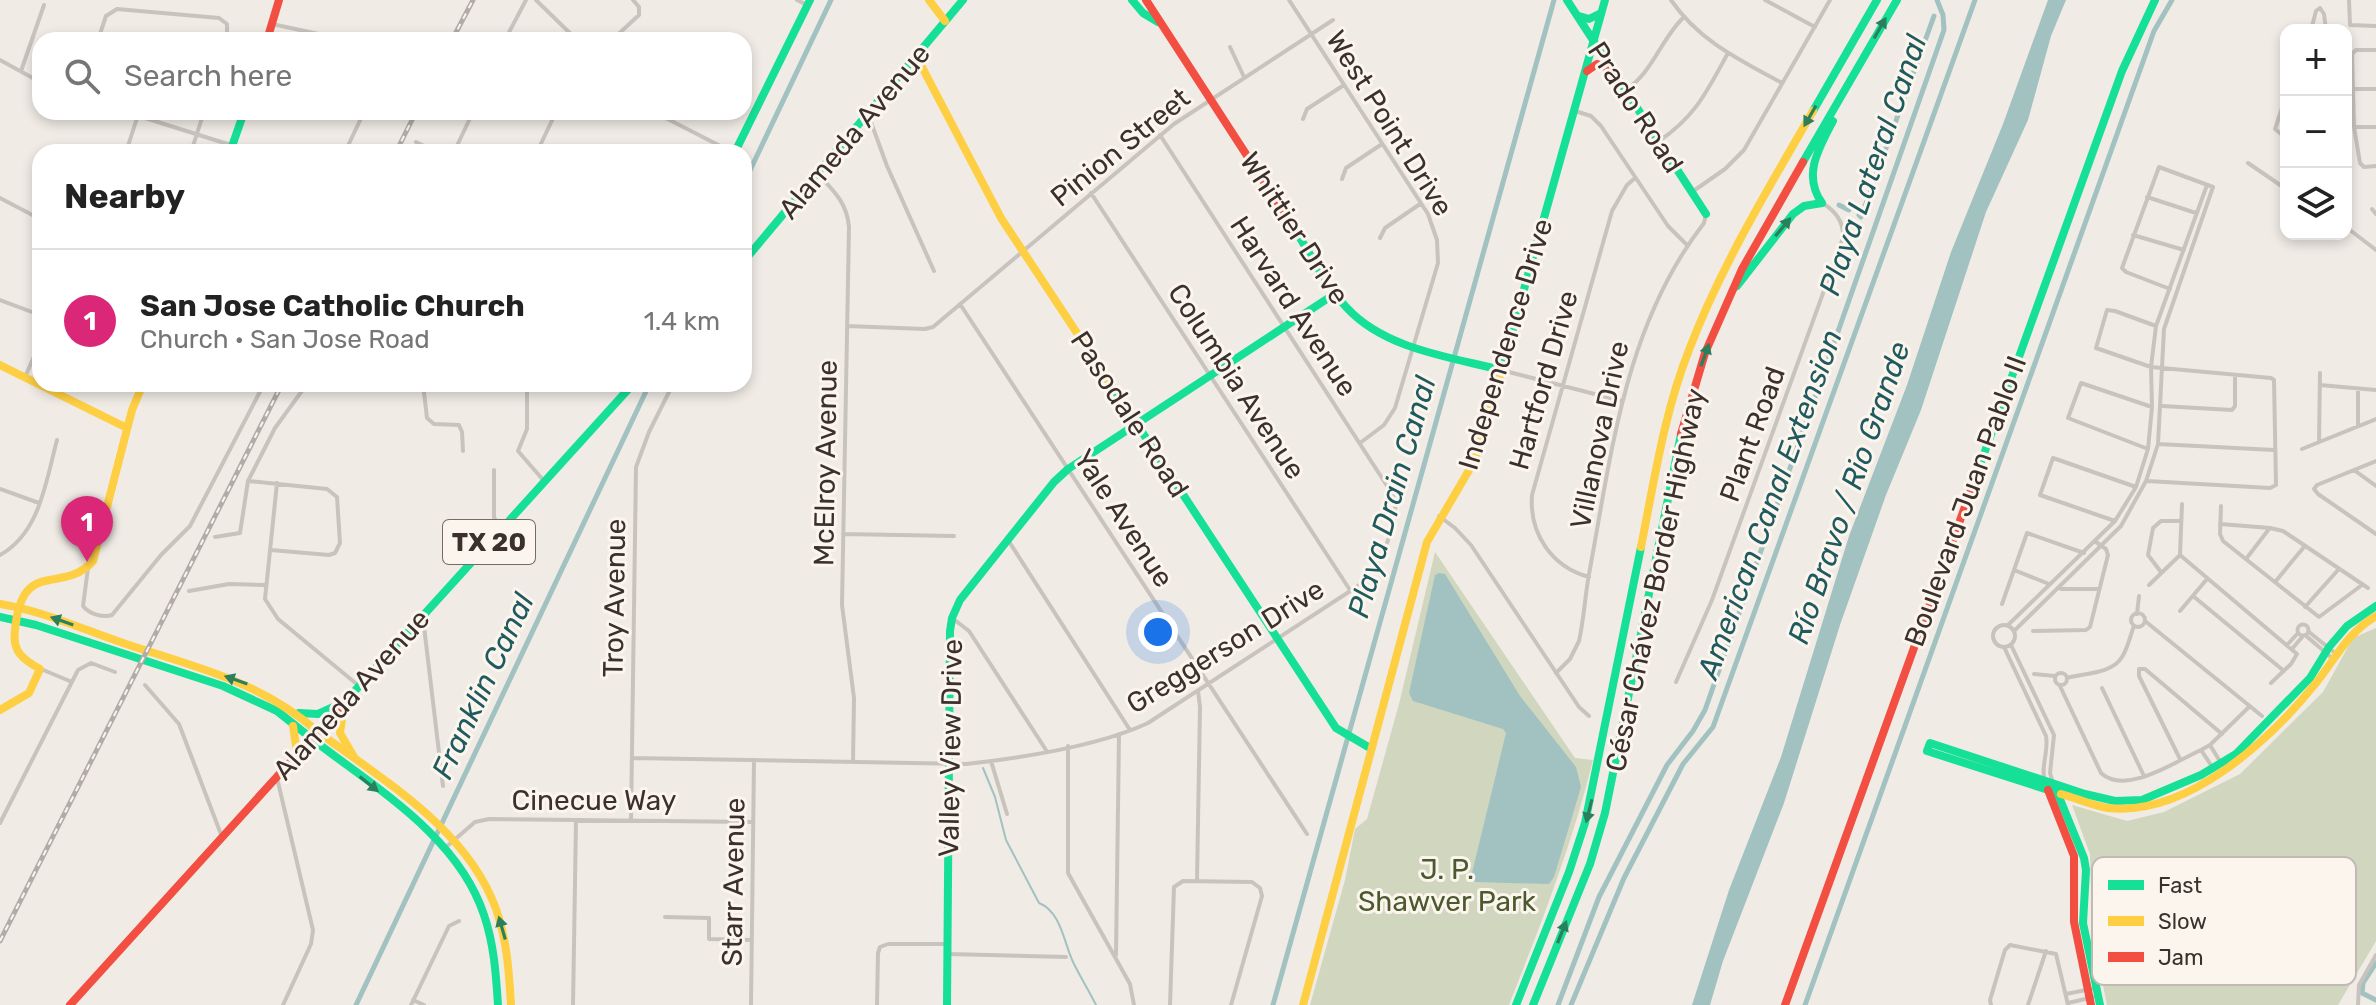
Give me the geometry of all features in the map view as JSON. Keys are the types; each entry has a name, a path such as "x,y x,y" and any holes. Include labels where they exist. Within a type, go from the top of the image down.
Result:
{"main road":[{"path":"270,32 279,0"},
{"path":"929,0 945,21"},
{"name":"Alameda Avenue","path":"752,252 963,0"},
{"name":"Whittier Drive","path":"1132,0 1143,13 1161,24"},
{"name":"Whittier Drive","path":"1146,0 1336,293 1357,320 1387,337 1501,370"},
{"name":"Prado Road","path":"1567,0 1706,214"},
{"name":"Independence Drive","path":"1303,1005 1427,542 1439,516 1475,460 1605,0"},
{"name":"César Chávez Border Highway","path":"1516,1005 1585,823 1666,425 1688,352 1707,302 1731,254 1877,0"},
{"name":"César Chávez Border Highway","path":"1533,1005 1590,864 1605,813 1645,626 1681,432 1700,367 1742,269 1897,0"},
{"name":"Boulevard Juan Pablo II","path":"1785,1005 2122,71 2155,0"},
{"path":"752,114 808,2"},
{"path":"1577,15 1589,19 1601,13"},
{"name":"Pasodale Road","path":"914,60 922,67 1001,218 1277,638 1342,733 1370,748"},
{"path":"1722,311 1793,214 1804,206 1822,203 1813,192 1810,173 1861,61"},
{"path":"1584,74 1597,64 1612,70"},
{"path":"233,144 241,120"},
{"path":"737,144 749,120"},
{"name":"Valley View Drive","path":"947,1005 952,618 965,592 1068,469 1336,293"},
{"path":"0,365 32,380"},
{"path":"55,392 127,428"},
{"path":"0,710 29,693 40,669 23,659 16,650 13,638 25,591 35,583 80,573 93,561 127,428 140,392"},
{"name":"Alameda Avenue","path":"70,1005 626,392"},
{"path":"0,604 122,642 240,692 354,757 433,818 454,839 480,875 502,923 510,966 511,1005"},
{"path":"2330,653 2347,626 2376,606"},
{"path":"1928,747 2107,808 2136,809 2164,801 2220,770 2349,634 2376,616"},
{"path":"0,617 255,686 297,712 314,735 442,844 472,888 487,923 497,965 498,1005"},
{"path":"297,712 318,714 345,701"},
{"path":"345,701 338,731 344,746 354,757"},
{"path":"289,721 296,735 297,755"},
{"path":"2051,788 2074,856 2074,922 2094,997"}],"street":[{"path":"509,32 526,0"},
{"path":"536,0 569,32"},
{"path":"621,32 638,18 640,11 633,0"},
{"path":"797,0 808,2"},
{"name":"West Point Drive","path":"1289,0 1421,204 1433,225 1439,251 1395,408 1384,425 1360,443"},
{"path":"1671,0 1683,18 1709,41 1782,83"},
{"path":"1765,0 1815,27"},
{"path":"1692,192 1725,169 1744,150 1830,0"},
{"path":"2349,0 2350,25 2376,26"},
{"path":"35,32 44,5"},
{"path":"2313,24 2320,8 2325,24"},
{"path":"101,32 106,16 117,9 219,18 227,24 227,32"},
{"path":"1625,90 1637,82 1672,29 1683,18"},
{"name":"Pinion Street","path":"847,326 925,329 942,319 1160,135 1333,20"},
{"path":"272,24 309,32"},
{"path":"21,71 32,39"},
{"path":"1230,47 1244,77"},
{"path":"2376,50 2353,51 2354,127 2362,166 2376,166"},
{"path":"1659,142 1681,127 1695,111 1728,53"},
{"path":"0,60 32,77"},
{"path":"1303,119 1307,109 1344,85"},
{"path":"2353,89 2376,89"},
{"path":"1575,111 1591,116 1601,126 1668,226 1687,245"},
{"path":"2280,112 2275,129 2280,133"},
{"path":"868,114 887,166 934,271"},
{"path":"129,144 136,120"},
{"path":"155,120 219,144"},
{"path":"194,144 202,120"},
{"path":"349,144 360,120"},
{"path":"458,144 469,120"},
{"path":"541,144 552,120"},
{"path":"671,120 718,144"},
{"path":"2354,127 2376,127"},
{"name":"Harvard Avenue","path":"1160,135 1395,498"},
{"path":"416,142 420,144"},
{"path":"1342,179 1346,168 1382,144"},
{"path":"2248,163 2280,185"},
{"path":"2170,289 2123,271 2147,197 2159,167 2210,186"},
{"name":"McElroy Avenue","path":"818,174 838,195 848,218 842,605 854,698 853,762"},
{"name":"Hartford Drive","path":"1589,577 1566,568 1550,554 1539,538 1532,519 1532,495 1612,211 1627,185 1635,178"},
{"path":"2008,625 2014,631 2015,639 2011,645 1998,645 1993,636 1998,626 2008,625 2096,542 2115,521 2136,487 2148,449 2156,326 2196,213 2210,186"},
{"path":"2014,631 2121,526 2146,481 2158,444 2164,329 2210,186"},
{"name":"Columbia Avenue","path":"1091,193 1350,591"},
{"path":"2147,197 2196,213"},
{"path":"0,198 32,215"},
{"name":"Plant Road","path":"1676,682 1712,600 1843,238 1838,216 1822,203"},
{"path":"1380,238 1385,228 1421,204"},
{"path":"2372,209 2376,214"},
{"name":"Villanova Drive","path":"1556,673 1570,659 1579,641 1622,401 1636,347 1663,285 1704,223 1706,214"},
{"path":"2352,232 2376,250"},
{"path":"2133,235 2184,250"},
{"path":"0,300 32,313"},
{"name":"Yale Avenue","path":"960,304 1307,834"},
{"path":"2146,481 2274,488 2276,485 2274,380 2151,367 2099,350 2095,344 2107,310 2156,326"},
{"path":"25,377 32,361"},
{"name":"Whittier Drive","path":"1501,370 1622,401"},
{"path":"2319,442 2320,373"},
{"path":"2161,406 2232,410 2235,406 2235,375"},
{"path":"2148,449 2068,418 2081,383 2152,407"},
{"path":"2320,385 2376,390"},
{"path":"2358,389 2358,426"},
{"path":"88,568 83,606 89,612 106,617 112,615 161,555 190,526 260,392"},
{"path":"215,537 240,533 248,481 267,441 301,392"},
{"path":"424,392 427,418 434,424 459,425 463,451"},
{"path":"527,392 527,429 518,451 544,481"},
{"name":"Troy Avenue","path":"631,820 636,467 669,392"},
{"path":"2302,449 2376,419"},
{"path":"0,555 26,532 39,503 57,440"},
{"path":"2158,444 2274,450"},
{"path":"2115,521 2040,495 2053,458 2136,487"},
{"path":"2376,461 2314,489 2376,534"},
{"path":"494,470 494,517 500,530"},
{"path":"2354,470 2376,486"},
{"path":"248,481 327,489 334,493 339,503 338,550 329,555 271,550"},
{"path":"277,483 265,599 278,619 359,686"},
{"path":"0,489 39,503"},
{"name":"Greggerson Drive","path":"632,758 950,765 991,761 1119,734 1148,723 1367,579 1379,563 1396,511 1395,498"},
{"path":"2149,585 2180,555 2182,504"},
{"path":"2221,506 2223,541 2317,616"},
{"path":"1439,516 1471,545 1579,707 1589,716"},
{"path":"2161,572 2148,555 2153,528 2161,521 2180,521"},
{"path":"2220,524 2283,531 2368,588"},
{"path":"2246,559 2270,528"},
{"path":"2002,604 2027,533 2084,553"},
{"path":"843,534 954,536"},
{"path":"1008,540 1130,730"},
{"path":"2033,631 2088,629 2108,555 2096,542"},
{"path":"2275,582 2305,546"},
{"path":"2180,555 2297,654 2271,683"},
{"path":"2305,607 2339,569"},
{"path":"2014,570 2050,584"},
{"path":"2180,611 2207,578"},
{"path":"189,591 229,584 265,585"},
{"path":"2290,647 2317,616 2362,585"},
{"path":"2059,589 2099,589"},
{"path":"2137,614 2139,596"},
{"path":"2193,596 2284,671"},
{"path":"422,615 443,786"},
{"path":"2067,678 2117,664 2134,626 2132,617 2143,615 2145,621 2262,716"},
{"path":"952,618 969,631 1046,750"},
{"path":"2134,626 2140,627 2145,621"},
{"path":"2304,631 2330,653"},
{"path":"2011,645 2054,735 2051,788"},
{"path":"2004,647 2046,736 2048,744 2042,774 2051,788"},
{"path":"0,823 80,667 91,663 115,672"},
{"path":"40,669 72,682"},
{"path":"2180,759 2142,682 2139,669 2145,669 2222,734"},
{"path":"2034,674 2055,676 2062,673 2067,678"},
{"path":"2142,682 2152,675"},
{"path":"2055,676 2055,682 2060,686 2101,773 2115,780 2129,781 2145,776 2201,750 2250,706"},
{"path":"2060,686 2066,683 2067,678"},
{"path":"145,685 179,724 222,837"},
{"path":"2102,688 2145,776"},
{"path":"1197,881 1198,690"},
{"path":"1116,959 1119,734"},
{"path":"2210,745 2220,770"},
{"path":"1068,746 1068,873 1130,984 1134,1005"},
{"path":"2201,750 2220,770"},
{"name":"Starr Avenue","path":"751,1005 754,760"},
{"path":"991,761 1007,814"},
{"path":"277,776 313,930 311,944 283,1005"},
{"name":"Cinecue Way","path":"442,844 480,820 753,822"},
{"path":"573,1005 576,821"},
{"path":"1170,1005 1172,892 1179,882 1252,882 1262,892 1231,1005"},
{"path":"665,917 709,918 709,939 752,940"},
{"path":"424,1005 412,1002 449,926 459,921"},
{"path":"877,1005 878,953 880,947 888,944 1066,957"},
{"path":"1991,1005 1990,1000 2010,945 2056,954 2068,1004 2094,997"},
{"path":"2028,1005 2046,951"},
{"path":"2358,1005 2359,985 2376,955"},
{"path":"2066,994 2094,997"}],"green space":[{"name":"J. P. Shawver Park","path":"1435,552 1575,758 1593,760 1585,792 1555,884 1509,1005 1310,1005 1345,880 1355,829 1367,819 1399,704"},
{"path":"2376,628 2376,941 2356,975 2356,857 2092,857 2092,930 2090,854 2072,805 2127,821 2164,812 2240,774 2323,692 2353,638"},
{"path":"2103,985 2350,985 2338,1005 2107,1005"}],"water":[{"path":"2048,0 2066,0 2051,36 2028,120 1986,212 1921,410 1886,495 1840,625 1784,803 1723,961 1710,1005 1692,1005 1729,890 1781,757 1849,536 1907,385 1951,252 2003,124"},
{"path":"1445,574 1520,696 1576,767 1581,787 1554,877 1549,884 1475,882 1471,877 1506,733 1503,729 1413,701 1409,693 1435,575"}],"waterway":[{"name":"Franklin Canal","path":"752,166 831,0"},
{"name":"Playa Drain Canal","path":"1273,1005 1554,0"},
{"name":"Playa Lateral Canal","path":"1558,1005 1599,897 1667,765 1705,710 1944,30 1943,15 1937,0"},
{"name":"American Canal Extension","path":"1571,1005 1624,878 1683,764 1713,727 1975,0"},
{"path":"1805,1005 2154,31 2172,0"},
{"path":"1859,215 1861,217 1934,16"},
{"path":"1839,205 1849,210"},
{"name":"Franklin Canal","path":"356,1005 646,392"},
{"path":"983,768 995,797 1006,840 1039,903 1047,907 1058,921 1074,964 1096,1005"},
{"path":"2376,963 2363,983 2362,993 2376,1000"}],"railway":[{"path":"456,32 473,0"},
{"path":"400,144 412,120"},
{"path":"0,941 278,392"}],"traffic: fast":[{"path":"752,118 810,0"},
{"path":"752,251 963,0"},
{"path":"1132,0 1143,13 1158,22"},
{"path":"1567,0 1706,214"},
{"path":"1500,375 1605,0"},
{"path":"1813,111 1877,0"},
{"path":"1803,162 1897,0"},
{"path":"1971,490 2122,71 2155,0"},
{"path":"1579,16 1589,19 1601,13"},
{"path":"233,144 241,120"},
{"path":"739,144 751,120"},
{"path":"1822,203 1816,193 1813,172 1818,151 1833,121"},
{"path":"1737,286 1793,214 1804,206 1822,203"},
{"path":"1292,225 1332,289 1362,322 1419,350 1501,370"},
{"path":"947,1005 950,631 960,600 1054,482 1068,469 1336,293"},
{"path":"1108,380 1336,728 1370,748"},
{"path":"352,694 626,392"},
{"path":"1533,1005 1590,864 1605,813 1681,434"},
{"path":"1516,1005 1569,872 1585,823 1641,547"},
{"path":"2061,794 1927,751 1930,743 2085,794 2115,801 2142,800 2201,775 2236,754 2310,678 2329,647 2347,626 2376,606"},
{"path":"0,617 36,625 223,686 277,711 311,738"},
{"path":"299,713 318,714 340,704"},
{"path":"311,738 411,815 455,860 472,886 484,915 494,959 498,1005"},
{"path":"2057,792 2084,858 2083,923 2092,966"},
{"path":"2096,985 2100,1005"}],"traffic: slow":[{"path":"929,0 945,21"},
{"path":"914,60 922,67 1001,218 1108,380"},
{"path":"1641,547 1666,423 1689,350 1730,258 1813,111"},
{"path":"0,365 32,381"},
{"path":"1303,1005 1427,542 1475,460 1500,375"},
{"path":"54,392 127,428"},
{"path":"0,710 29,693 40,669 23,658 15,644 19,607 26,593 35,585 81,571 93,561 132,410 140,392"},
{"path":"0,604 47,616 224,677 272,699 317,731"},
{"path":"2061,794 2096,806 2138,808 2196,787 2251,750 2275,728 2316,683 2350,638 2376,616"},
{"path":"344,705 340,733 354,757"},
{"path":"293,726 297,753"},
{"path":"317,731 395,787 444,830 465,854 483,880 500,921 511,1005"}],"traffic: jam":[{"path":"269,32 279,0"},
{"path":"1146,0 1292,225"},
{"path":"1587,71 1597,64 1608,68"},
{"path":"1681,434 1705,353 1742,269 1803,162"},
{"path":"1785,1005 1971,490"},
{"path":"70,1005 352,694"},
{"path":"2048,790 2074,856 2074,922 2091,1005"}],"place":[{"name":"San Jose Catholic Church","path":"87,562"}],"water label":[{"name":"Río Bravo / Rio Grande","path":"1849,493"}]}
